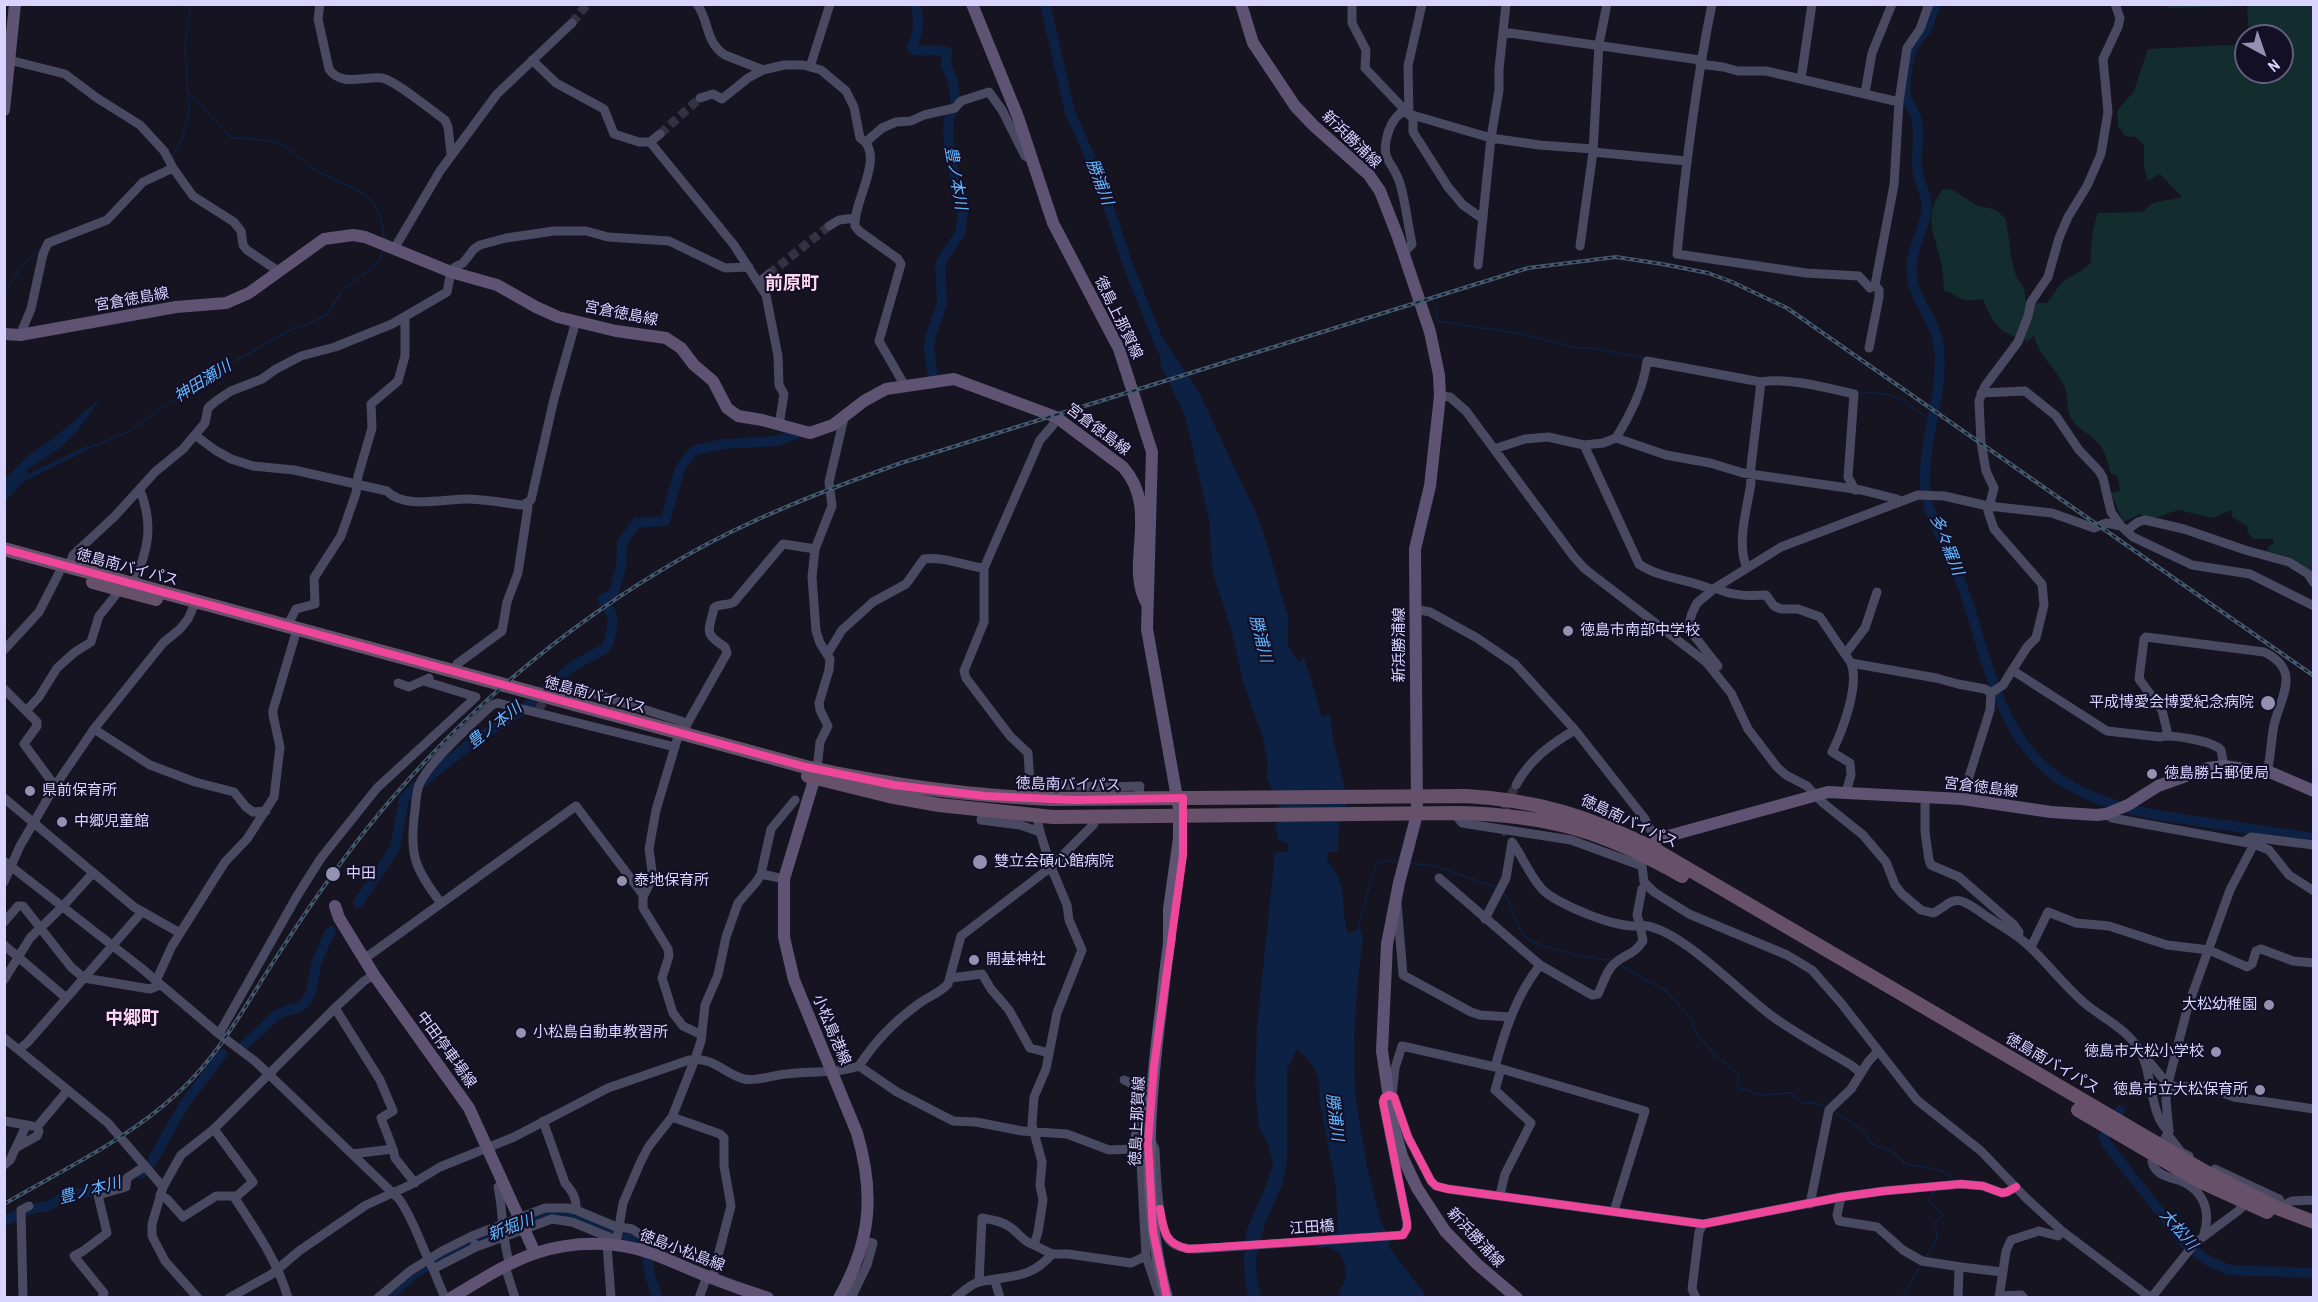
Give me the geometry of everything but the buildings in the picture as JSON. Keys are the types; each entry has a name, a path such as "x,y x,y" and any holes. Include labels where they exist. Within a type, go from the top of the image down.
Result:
{"highway":[{"name":"徳島南バイパス","path":"6,554 817,773 983,811 1076,818 1183,808 1413,796 1495,797 1553,808 1580,816 1648,852 2163,1142 2313,1231"},
{"name":"徳島南バイパス","path":"909,793 1051,799 1138,799 1183,808 1520,816 1575,828 1648,852"},
{"path":"1413,796 1427,803 1458,803 1494,807 1520,816"},
{"path":"1051,799 1114,809 1183,808"},
{"name":"徳島南バイパス","path":"2163,1142 2246,1203 2277,1209 2313,1222"}],"main road":[{"path":"4,110 15,4"},
{"name":"徳島上那賀線","path":"972,4 1018,117 1053,223 1119,349 1150,444 1152,465 1146,604 1150,651 1183,808 1183,855 1169,945 1149,1138 1154,1230 1167,1298"},
{"name":"新浜勝浦線","path":"1241,4 1253,43 1288,96 1313,125 1369,175 1374,183 1388,208 1430,332 1439,375 1440,396 1430,486 1415,549 1413,814 1387,944 1382,1051 1393,1125 1402,1156 1417,1188 1445,1231 1470,1258 1517,1298"},
{"name":"宮倉徳島線","path":"4,334 20,335 176,307 226,303 249,292 313,246 335,236 365,237 452,272 497,285 547,312 616,331 651,335 674,342 713,381 732,413 810,433 820,431 844,418 878,393 905,386 954,379 1056,417 1124,467 1132,478 1141,508 1139,580 1140,592 1146,604"},
{"name":"宮倉徳島線","path":"1648,852 1810,796 1846,792 1962,799 2051,812 2108,813 2128,805 2158,786 2208,768 2224,766 2267,772 2293,780 2313,790"},
{"name":"小松島港線","path":"817,773 784,879 784,938 794,980 857,1133 865,1159 868,1186 864,1241 839,1298"},
{"name":"中田停車場線","path":"335,906 339,918 374,975 464,1100 535,1254"},
{"name":"徳島小松島線","path":"450,1298 508,1265 535,1254 615,1237 643,1245 709,1277 768,1298"}],"street":[{"path":"321,4 318,19 332,74 336,78 344,79 383,78 394,84 445,120 451,154"},
{"path":"697,4 707,32 720,52 763,70"},
{"path":"810,67 830,4"},
{"path":"1352,4 1352,23 1366,51 1365,68 1408,114 1491,138 1539,146 1686,161"},
{"path":"1422,4 1408,66 1408,114 1413,132 1448,187 1463,205 1483,219"},
{"path":"1478,265 1491,138 1499,90 1506,4"},
{"path":"1580,246 1593,150 1599,45 1606,4"},
{"path":"1712,4 1700,62 1686,161 1677,254 1806,273 1859,276 1869,288 1875,285"},
{"path":"1801,79 1812,4"},
{"path":"1865,93 1872,53 1892,4"},
{"path":"1869,348 1879,297 1879,290 1875,285 1894,185 1899,102 1907,48 1920,29 1929,4"},
{"path":"1962,799 1994,691 2036,638 2044,605 2042,584 1994,529 1988,511 1994,488 1986,471 1979,427 1981,393 2018,342 2031,302 2048,277 2059,238 2068,217 2098,163 2109,112 2103,59 2120,18 2115,4"},
{"path":"394,249 451,154 497,94 572,23"},
{"path":"1503,32 1599,45 1700,62 1738,71 1766,71 1899,102"},
{"path":"9,60 65,74 148,131 193,196 234,222 241,231 243,245 247,250 278,271"},
{"path":"532,60 556,83 604,109 614,134 639,142 650,142 660,134"},
{"path":"700,98 713,94 722,99 748,78 763,70 783,65 820,70 846,91 854,107 860,138 867,141 871,166 855,218 855,226 898,259 901,264 879,341 905,386"},
{"path":"867,141 882,128 896,122 911,121 955,108 961,101 988,92 1002,110 1025,156 1031,158"},
{"path":"1404,253 1412,244 1402,189 1385,156 1384,146 1392,122 1408,114"},
{"path":"650,142 735,245 759,282 769,305 778,356 779,385 784,394 779,424"},
{"path":"20,335 31,309 42,254 48,243 107,220 143,182 173,168"},
{"path":"829,226 839,220 855,218"},
{"path":"4,650 39,612 73,555 115,516 155,472 183,449 205,423 208,408 231,391 262,379 301,356 335,346 405,317 447,292 452,272 480,245 506,238 554,231 586,231 608,237 669,241 725,268 748,267"},
{"path":"759,282 769,274"},
{"path":"4,922 20,905 71,967 84,978 150,989 158,983 172,946 180,933 225,862 243,844 274,797 280,747 273,710 296,609 315,604 314,578 341,536 356,493 356,484 372,428 371,404 398,381 405,356 405,317"},
{"path":"195,435 223,454 253,466 294,470 387,491 391,495 416,502 455,498 527,504 531,500 554,399 576,321"},
{"path":"1494,449 1518,441 1548,436 1584,445 1603,443 1616,438 1633,411 1644,380 1647,361 1761,382 1779,379 1854,394 1848,477 1855,490"},
{"path":"1747,568 1742,556 1761,382"},
{"path":"1981,393 2020,390 2046,406 2062,423 2079,450 2103,477 2111,512 2123,529 2133,537 2192,565 2250,574 2313,606"},
{"path":"1440,396 1456,401 1585,569 1706,662 1722,679 1759,745 1786,775 1807,786 1810,796 1863,835 1881,855 1895,885 1912,904 1933,913 1955,900 1962,902 2031,947 2056,976 2088,1006 2120,1027 2137,1047 2144,1060 2158,1118 2163,1128 2163,1142"},
{"path":"1056,417 1053,425 1040,440 984,568 984,622 964,671 966,678 1010,736 1028,753 1030,787 1140,786 1138,799"},
{"path":"817,773 820,742 828,726 819,703 829,670 830,658 820,644 816,631 812,577 815,549 832,506 829,482 844,418"},
{"path":"1616,438 1666,455 1710,463 1750,474 1855,490 1900,501"},
{"path":"1584,445 1639,564 1647,570 1728,594 1766,595 1774,606 1781,609 1798,609 1820,617 1854,670 1853,687 1843,725 1832,752 1850,763 1851,775 1846,792"},
{"path":"26,711 39,697 57,668 68,657 91,642 99,616 124,584 148,546 147,513 140,490"},
{"path":"1722,679 1721,670 1688,628 1697,603 1714,589 1781,547 1900,501 1928,495 1988,506 2052,513 2094,528 2106,523 2123,529 2145,520 2184,529 2289,562 2308,574 2313,583"},
{"path":"457,664 502,631 507,602 518,573 527,504"},
{"path":"2106,523 2111,512"},
{"path":"702,1035 683,1026 673,1014 662,978 669,956 668,949 643,908 652,871 649,849 656,810 680,736 727,653 726,647 712,638 709,632 714,608 734,602 783,544 815,549"},
{"path":"828,653 842,630 873,602 906,584 924,559 940,558 984,568"},
{"path":"1845,654 1865,628 1878,592"},
{"path":"4,882 8,863 55,786 94,729 163,643 180,629 194,605"},
{"path":"1415,609 1430,612 1501,653 1534,683 1575,730 1645,819 1648,852 1644,882 1647,886 1676,907 1787,955 1812,970 1841,1003 1917,1100 1982,1151 2062,1232 2151,1298 2190,1248 2204,1234 2246,1203"},
{"path":"2168,735 2162,710 2139,679 2146,637 2264,652 2271,655 2282,667 2287,687 2275,723 2267,772"},
{"path":"1851,663 1994,691"},
{"path":"2012,670 2107,731 2160,737 2168,735 2218,746 2222,753 2224,766"},
{"path":"219,1034 321,858 377,788 476,698 426,680 409,687 401,684"},
{"path":"551,691 560,682 680,736"},
{"path":"4,689 37,722 37,726 24,744 55,786"},
{"path":"441,903 422,876 412,844 420,782 448,748 492,705 498,703 680,736"},
{"path":"94,729 150,765 195,782 234,792 253,812 266,811"},
{"path":"1516,785 1536,758 1552,744 1575,730"},
{"path":"1925,797 1925,832 1931,865 1959,877 2014,925 2019,932 2018,937"},
{"path":"4,798 141,913 180,933"},
{"path":"611,1298 615,1237 623,1203 649,1146 672,1117 695,1059 702,1035 705,1005 718,975 733,916 741,898 761,874 771,830 795,800"},
{"path":"364,959 576,806 641,892 645,893"},
{"path":"983,811 981,820 1039,828 1082,950 1057,1013 1049,1053 1034,1096 1032,1125 1042,1162 1040,1185 1043,1200 1034,1245"},
{"path":"1458,813 1458,819 1462,823 1571,840 1594,847 1648,852"},
{"path":"2108,813 2112,818 2244,841 2269,850 2289,875 2313,891"},
{"path":"229,1298 278,1269 299,1251 366,1205 415,1183 440,1167 487,1148 608,1088 702,1058 744,1078 832,1072 859,1066 867,1053 902,1017 924,1000 944,989 951,978 961,936 1051,867 1094,824"},
{"path":"2204,1234 2208,1217 2204,1202 2185,1183 2158,1172 2152,1162 2163,1142 2168,1083 2186,1014 2230,890 2244,841 2251,837 2313,845"},
{"path":"1485,919 1506,878 1509,838 1521,854 1527,869 1548,895 1585,914 1635,927 1646,925 1675,939 1708,963 1776,1020 1861,1073"},
{"path":"1439,878 1540,965 1596,996 1617,962 1629,956 1643,941 1637,915 1648,852"},
{"path":"8,863 140,967 268,1073 393,1193 409,1214 445,1298"},
{"path":"4,980 30,938 93,873"},
{"path":"761,874 784,879"},
{"path":"1642,889 1656,901 1668,907 1676,907"},
{"path":"1396,901 1399,907 1403,975 1471,1012 1480,1015 1510,1017"},
{"path":"2031,947 2048,912 2076,923 2109,926 2167,945 2209,950 2247,967 2252,964 2256,951 2261,949 2293,961 2313,963"},
{"path":"19,1049 27,1043 141,913"},
{"path":"4,945 65,997"},
{"path":"1500,1195 1505,1174 1531,1123 1495,1090 1498,1068 1510,1017 1521,992 1540,965"},
{"path":"951,978 982,974 991,989 1009,1010 1030,1048 1049,1053"},
{"path":"198,1298 165,1262 152,1236 152,1224 162,1191 181,1155 214,1129 335,1008 364,981 374,975"},
{"path":"335,1008 374,1070 393,1111 381,1118 395,1158 415,1183"},
{"path":"4,1038 116,1131 183,1217 216,1196 234,1197 253,1182 214,1129"},
{"path":"1614,1211 1645,1111 1498,1068 1402,1046 1390,1095 1422,1166 1436,1186 1703,1224 1841,1197 1953,1184 1983,1186 2002,1193 2016,1187"},
{"path":"1810,1204 1829,1110 1851,1089 1878,1051"},
{"path":"2144,1060 2150,1063 2168,1083 2180,1088 2204,1086 2234,1096 2313,1109"},
{"path":"859,1066 897,1092 953,1121 998,1124 1067,1134 1109,1150 1132,1149 1141,1114 1145,1085 1153,1083"},
{"path":"1124,1080 1132,1083 1135,1088 1141,1114"},
{"path":"17,1147 37,1136 37,1127 68,1090"},
{"name":"江田橋","path":"1141,1114 1143,1131 1155,1149 1160,1210 1163,1226 1171,1242 1188,1249 1393,1236 1403,1235 1407,1228 1383,1102 1390,1095"},
{"path":"672,1117 720,1134 724,1138 724,1166 731,1206 709,1277 699,1298"},
{"path":"543,1120 565,1183 572,1189 576,1210"},
{"path":"4,1121 37,1127"},
{"path":"4,1165 17,1147 26,1126"},
{"path":"1149,1138 1142,1149 1141,1163 1146,1256 1160,1298"},
{"path":"352,1154 393,1149"},
{"path":"102,1298 104,1293 74,1256 107,1233 98,1195 126,1187 127,1182 147,1168"},
{"path":"504,1185 498,1187 502,1231 515,1298"},
{"path":"234,1197 245,1211 278,1269 288,1298"},
{"path":"1841,1197 1837,1215 1839,1221 1877,1227 1903,1250 1922,1261 2002,1272"},
{"path":"2277,1209 2292,1201 2313,1200"},
{"path":"378,1298 410,1271 430,1264 474,1241 521,1224 552,1207 576,1210 615,1237"},
{"path":"23,1298 24,1210"},
{"path":"979,1282 982,1218 1003,1223 1013,1229 1023,1240 1052,1254 1068,1254 1131,1263 1146,1256"},
{"path":"521,1224 562,1219 615,1237 638,1232 645,1238 643,1245"},
{"path":"1696,1298 1692,1289 1699,1232 1703,1224"},
{"path":"2024,1298 2021,1295 1999,1297 2006,1251 2015,1237 2039,1231 2058,1236 2062,1232"},
{"path":"851,1298 867,1265 873,1244 864,1241"},
{"path":"955,1298 969,1286 979,1282 995,1281 1033,1272 1052,1254"},
{"path":"1958,1298 1959,1269 1961,1268"},
{"path":"995,1281 1000,1298"}],"green space":[{"path":"2166,5 2313,5 2313,578 2293,563 2290,557 2267,551 2274,543 2273,539 2254,539 2248,533 2247,526 2232,517 2231,510 2213,518 2178,510 2155,518 2144,518 2140,514 2123,522 2111,493 2120,491 2118,477 2110,472 2100,446 2072,420 2063,384 2040,350 2034,336 2027,341 2004,331 1994,322 1983,299 1964,300 1944,291 1941,261 1932,223 1933,207 1942,190 1951,189 1976,205 1996,210 2006,219 2012,261 2016,276 2024,288 2026,303 2047,303 2062,282 2091,262 2092,237 2098,213 2142,212 2153,203 2182,197 2160,174 2148,181 2144,167 2144,145 2135,137 2125,136 2118,126 2117,111 2134,91 2148,49 2234,45 2234,84 2294,84 2294,24 2248,24 2247,6 2169,8"}],"water":[{"path":"1156,328 1200,394 1260,522 1288,616 1288,646 1299,663 1304,657 1322,716 1330,714 1333,740 1348,801 1340,826 1338,852 1328,852 1327,860 1339,879 1348,934 1360,928 1363,939 1357,986 1354,1046 1355,1094 1367,1167 1381,1222 1391,1240 1389,1247 1427,1297 1343,1297 1339,1291 1345,1281 1346,1273 1341,1254 1328,1247 1315,1248 1316,1237 1338,1233 1336,1188 1319,1097 1318,1076 1312,1064 1297,1049 1287,1069 1287,1163 1282,1185 1265,1224 1256,1258 1257,1281 1261,1297 1248,1297 1244,1256 1247,1229 1273,1164 1268,1144 1259,1128 1255,1087 1257,1027 1275,853 1289,851 1287,843 1279,840 1276,829 1279,806 1267,778 1268,764 1263,738 1243,681 1231,628 1213,573 1209,519 1185,416 1161,365"},
{"path":"101,398 75,434 60,448 26,470 28,474 87,446 89,449 24,481 5,502 5,479 27,456 54,438"}],"waterway":[{"path":"172,157 182,139 189,112 185,44 191,4"},
{"name":"豊ノ本川","path":"916,4 918,26 912,47 914,50 947,52 946,65 953,82 956,102 949,120 948,136 951,162 963,212 960,233 940,264 942,304 929,347 933,378"},
{"name":"勝浦川","path":"1045,4 1070,112 1098,175 1127,263 1162,350"},
{"name":"多々羅川","path":"1936,4 1926,30 1912,50 1905,87 1906,97 1917,122 1917,171 1927,208 1912,259 1912,277 1917,295 1934,329 1939,348 1940,365 1927,450 1925,484 1931,512 1961,584 2004,710 2021,740 2039,762 2059,779 2105,802 2157,815 2314,838"},
{"name":"神田瀬川","path":"188,93 232,138 280,144 315,170 362,193 377,209 384,239"},
{"path":"4,292 22,266 42,247"},
{"name":"神田瀬川","path":"86,449 128,432 205,378 294,328 327,315 341,292 380,260 383,251"},
{"path":"1437,308 1437,321 1523,334 1576,348 1591,348 1645,358"},
{"path":"1858,393 1882,394 1898,398 1932,422"},
{"name":"豊ノ本川","path":"358,903 395,848 404,799 410,792 475,740 519,712 573,666 606,648 612,621 611,613 603,599 614,593 621,566 622,543 636,523 665,521 680,469 690,455 696,450 724,444 776,441 809,430"},
{"path":"1357,930 1377,864 1385,861 1400,862"},
{"path":"1411,863 1435,866 1495,887"},
{"path":"1504,893 1519,926 1525,936 1531,940 1566,952 1611,960"},
{"name":"豊ノ本川","path":"241,1048 278,1014 300,1007 305,1003 310,993 317,962 331,931"},
{"path":"1621,965 1664,989 1691,1018 1696,1033 1715,1055 1739,1075 1737,1087 1761,1095 1791,1093 1802,1103 1814,1103 1827,1107"},
{"name":"豊ノ本川","path":"140,1174 149,1167 183,1106 222,1054"},
{"name":"大松川","path":"2120,1110 2104,1137 2106,1143 2185,1244 2210,1262 2230,1270 2314,1273"},
{"path":"1834,1111 1860,1128 1871,1143 1893,1153 1903,1162 1943,1172 1955,1181"},
{"name":"豊ノ本川","path":"4,1221 30,1209 48,1206 66,1196 110,1188"},
{"path":"1925,1258 1937,1238 1933,1225 1943,1215 1928,1201 1937,1190"},
{"name":"新堀川","path":"387,1298 414,1274 457,1249 549,1214 560,1213 578,1218 620,1233 646,1246"},
{"name":"新堀川","path":"647,1258 650,1276 658,1298"},
{"path":"1902,1298 1921,1265"}],"tunnel":[{"path":"572,23 587,4"},
{"path":"660,134 700,98"},
{"path":"769,274 829,226"},
{"path":"538,710 550,693"},
{"path":"1507,835 1504,815 1516,785"}],"railway":[{"path":"4,1204 118,1139 180,1091 220,1045 337,868 411,777 481,706 519,673 558,641 639,584 682,558 762,517 901,463 1528,268 1616,257 1662,264 1708,273 1787,308 2314,676"}],"cycle path":[{"path":"4,549 806,767 894,785 985,796 1075,800 1183,798 1183,855 1154,1066 1148,1142 1153,1231 1167,1298"},
{"path":"1160,1209 1166,1235 1174,1243 1188,1249 1403,1235 1407,1222 1383,1102 1384,1098 1389,1095 1394,1097 1408,1137 1431,1181 1436,1186 1448,1189 1703,1224 1841,1197 1884,1191 1961,1184 1983,1186 2002,1193 2016,1187"}],"place":[{"name":"徳島市南部中学校","path":"1568,631"},
{"name":"平成博愛会博愛紀念病院","path":"2268,703"},
{"name":"徳島勝占郵便局","path":"2152,774"},
{"name":"県前保育所","path":"30,791"},
{"name":"中郷児童館","path":"62,822"},
{"name":"雙立会碩心館病院","path":"980,862"},
{"name":"中田","path":"333,874"},
{"name":"泰地保育所","path":"622,881"},
{"name":"開基神社","path":"974,960"},
{"name":"大松幼稚園","path":"2269,1005"},
{"name":"小松島自動車教習所","path":"521,1033"},
{"name":"徳島市大松小学校","path":"2216,1052"},
{"name":"徳島市立大松保育所","path":"2260,1090"}],"district":[{"name":"前原町","path":"792,284"},
{"name":"中郷町","path":"132,1019"}]}
